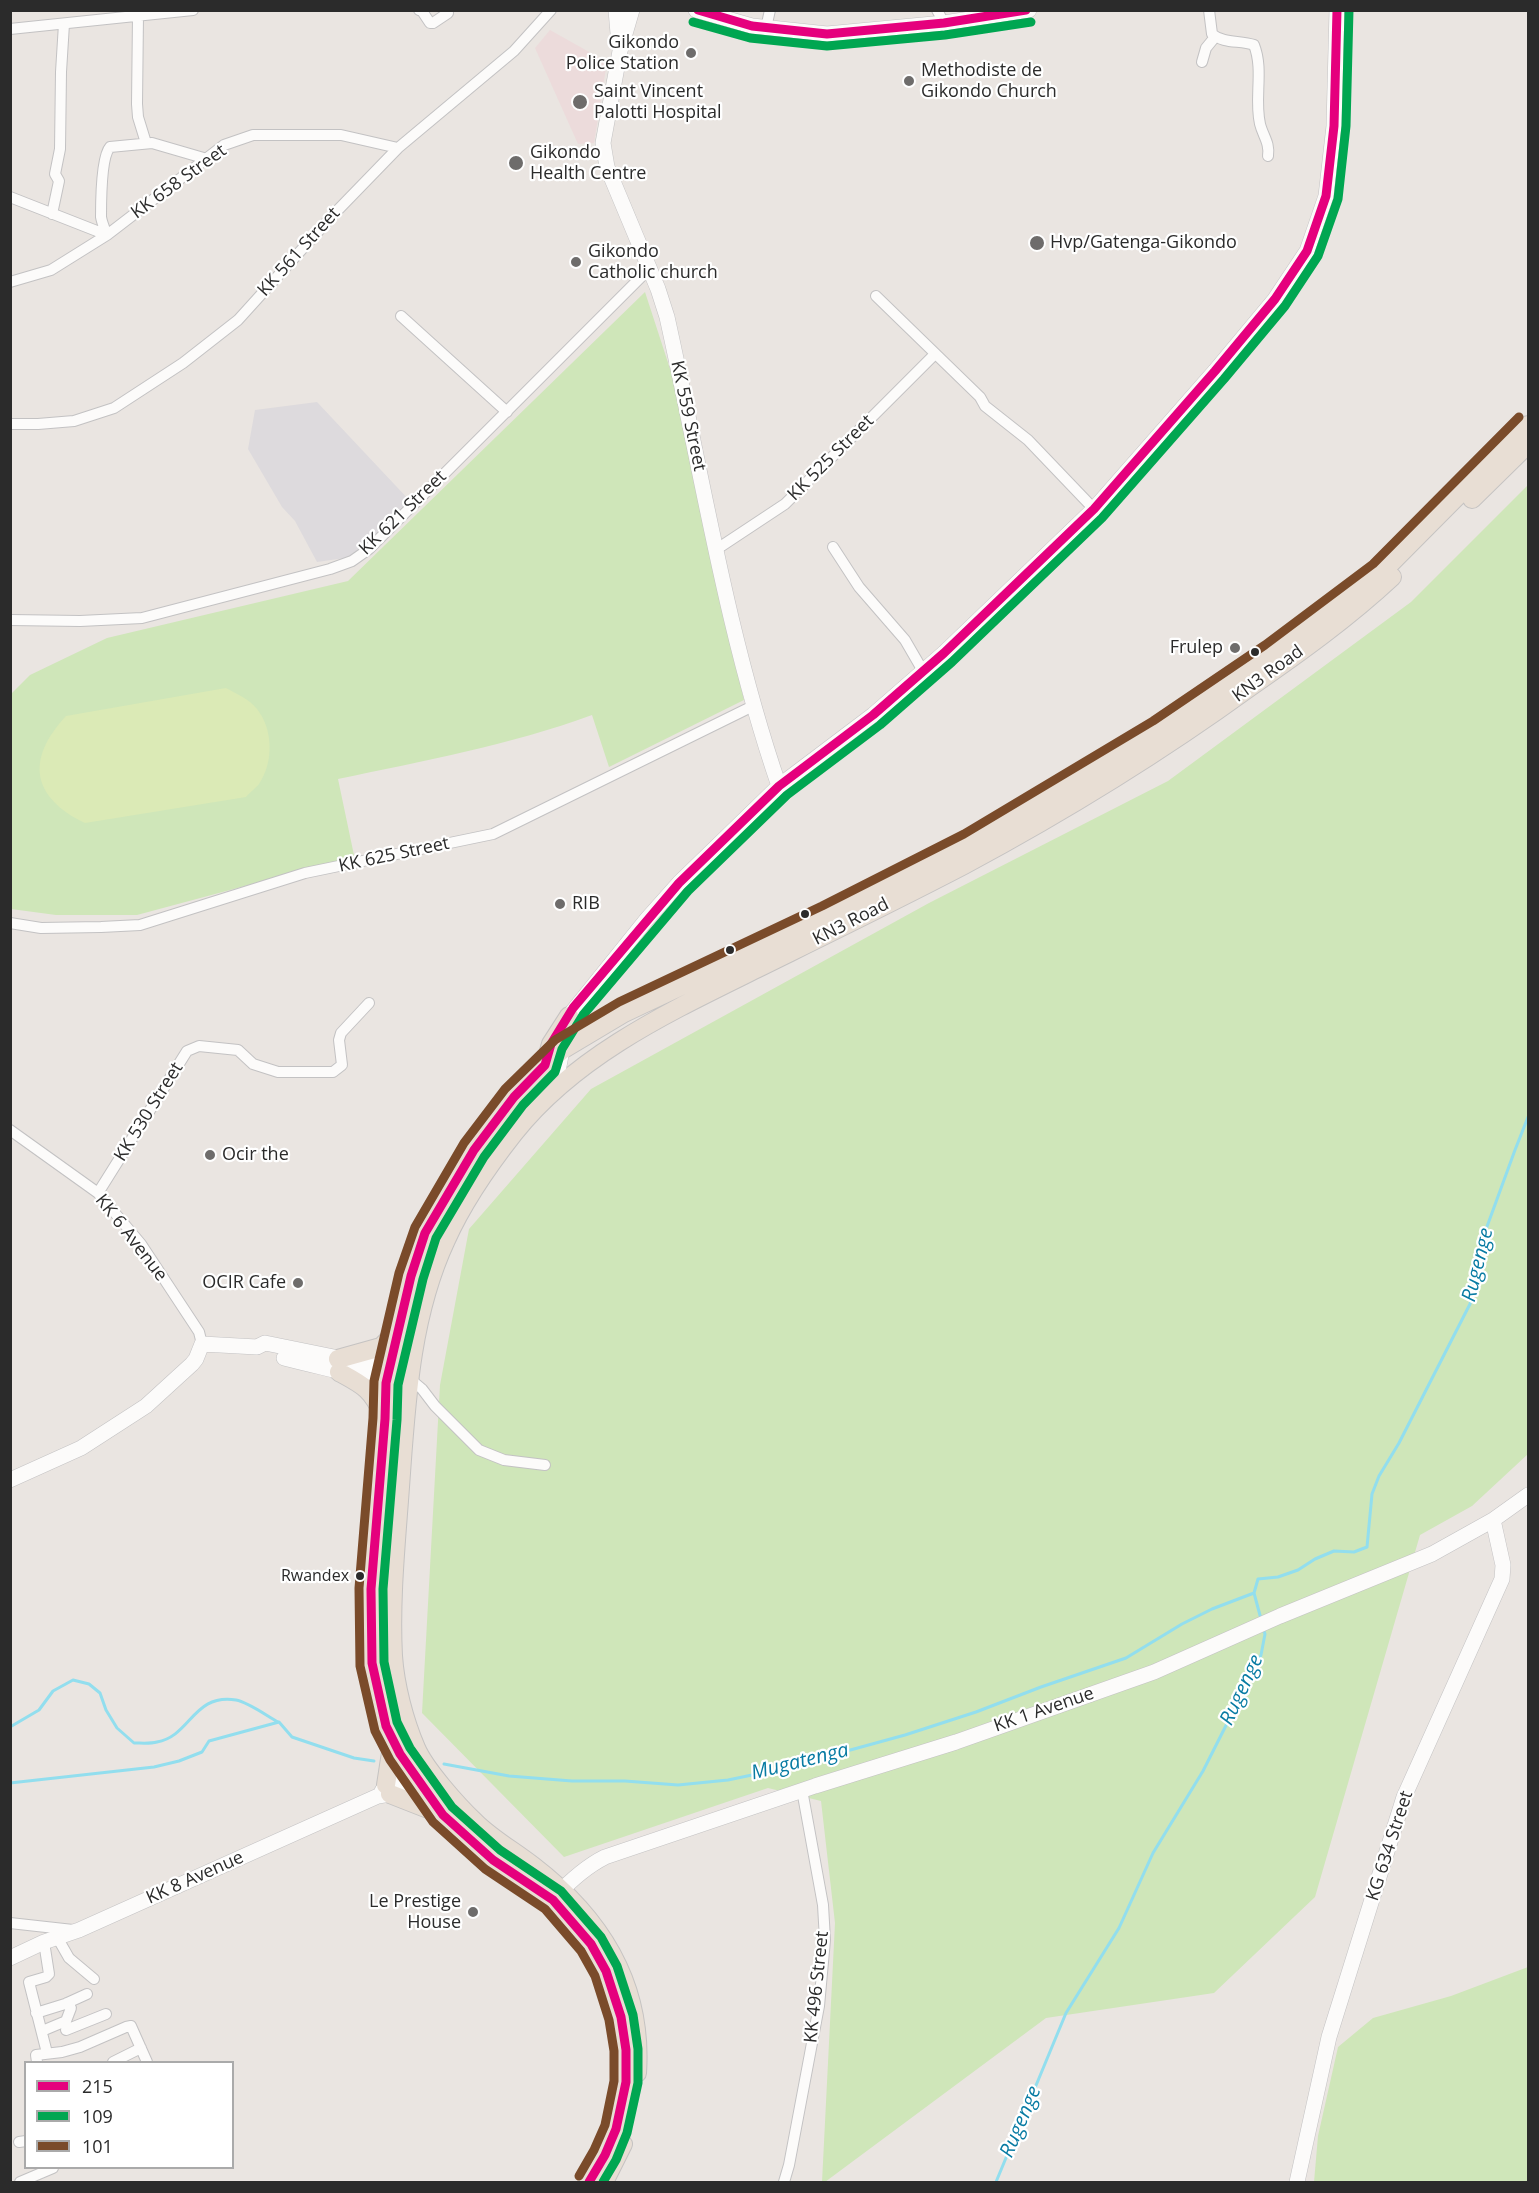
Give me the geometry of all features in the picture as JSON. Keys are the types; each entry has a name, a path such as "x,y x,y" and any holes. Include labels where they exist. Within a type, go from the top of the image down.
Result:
{"highway":[{"path":"604,2182 625,2138 632,2113 639,2048 635,2019 621,1970 607,1944 586,1914 557,1895 493,1860 443,1815 385,1792 392,1746 372,1663 371,1589 387,1376 411,1276 430,1223 474,1150 513,1097 562,1050 624,1013 827,917 970,845 1277,660 1381,573 1528,425"},
{"name":"KN3 Road","path":"421,1771 402,1706 393,1661 392,1602 409,1385 415,1340 426,1296 444,1243 485,1173 517,1129 583,1066 636,1031 693,1000 963,865 1172,743 1277,660 1375,592 1528,444"},
{"path":"545,1065 550,1044 567,1021 575,1034 585,1036"},
{"path":"385,1419 376,1398 338,1365 381,1347 396,1332"},
{"path":"386,1726 421,1771 477,1824 531,1864 557,1895 591,1944 606,1971 621,2017 626,2050 626,2082 616,2129 605,2155 589,2182"},
{"path":"421,1771 443,1815"}],"main road":[{"name":"KK 559 Street","path":"616,10 620,51"},
{"name":"KK 559 Street","path":"632,10 620,51 603,143 607,167 667,317 741,656 779,786"},
{"path":"696,10 766,28 827,34 940,17 1029,10"},
{"path":"554,1092 567,1021 646,919 779,786 873,715 952,645 1094,509 1275,299 1306,251 1326,196 1334,126 1337,10"},
{"path":"14,1476 81,1448 146,1406 192,1364 202,1344 257,1347 265,1343 338,1365 387,1376 409,1385"},
{"name":"KK 1 Avenue","path":"557,1895 590,1865 605,1857 802,1790 956,1742 1154,1672 1280,1616 1432,1554 1493,1520 1528,1495"},
{"name":"KG 634 Street","path":"1297,2182 1329,2037 1404,1797 1502,1579 1503,1565 1493,1520"},
{"name":"KK 8 Avenue","path":"10,1958 51,1939 79,1930 385,1792 421,1771"}],"street":[{"path":"10,29 193,10"},
{"path":"419,10 430,23 448,13"},
{"name":"KK 561 Street","path":"10,424 74,421 93,416 114,408 183,363 238,320 333,214 398,148 514,51 551,10"},
{"path":"766,28 770,10"},
{"path":"1209,10 1212,34 1215,37 1254,45 1259,72 1260,123 1269,146 1268,156"},
{"path":"138,16 137,104 138,117 146,143"},
{"path":"52,214 59,181 55,174 60,148 64,24"},
{"path":"1202,62 1206,48 1215,37"},
{"name":"KK 658 Street","path":"10,282 51,270 107,235 224,145 253,135 340,135 398,148"},
{"path":"107,235 101,219 107,150 110,147 152,142 207,159"},
{"path":"10,197 107,235"},
{"name":"KK 621 Street","path":"10,620 80,621 142,618 330,569 352,561 369,549 649,269"},
{"path":"876,296 980,397 985,406 1028,440 1094,509"},
{"path":"401,316 507,412"},
{"name":"KK 525 Street","path":"717,549 785,504 935,354"},
{"path":"833,547 859,587 905,640 923,671"},
{"name":"KK 625 Street","path":"10,922 41,928 140,925 305,873 493,834 754,705"},
{"name":"KK 530 Street","path":"98,1193 187,1051 199,1046 238,1050 253,1064 278,1072 333,1072 342,1065 339,1040 341,1033 369,1004"},
{"name":"KK 6 Avenue","path":"10,1130 98,1193 141,1244 199,1332 202,1344"},
{"path":"409,1385 435,1406 479,1450 504,1460 545,1465"},
{"name":"KK 496 Street","path":"784,2182 819,2006 825,1940 823,1905 802,1790"},
{"path":"10,1923 79,1930"},
{"path":"51,1939 94,1979"},
{"path":"47,2053 28,1982 49,1974 51,1939"},
{"path":"36,2013 69,2006 87,1994"},
{"path":"69,2006 78,2026"},
{"path":"69,2006 64,2026 71,2042 71,2050"},
{"path":"42,2031 64,2026 78,2026 106,2014"},
{"path":"37,2061 36,2055 71,2050 131,2026 147,2061"},
{"path":"115,2061 141,2048"},
{"path":"20,2182 51,2169"}],"shaded area":[{"name":"Saint Vincent Palotti Hospital","path":"550,30 607,62 594,143 578,144 535,48"},
{"path":"317,402 411,502 359,556 317,562 295,521 282,507 248,449 255,410"}],"green space":[{"path":"645,292 673,378 744,700 609,767 592,715 498,744 338,779 355,860 297,872 137,915 56,915 11,909 11,694 30,675 107,638 348,581"},
{"path":"1528,485 1528,1454 1472,1506 1420,1535 1315,1897 1214,1993 1046,2018 822,2182 835,1923 821,1801 768,1788 564,1857 422,1713 440,1385 469,1229 591,1089 929,903 1168,781 1411,602"},
{"path":"226,688 254,705 262,717 269,736 269,756 264,775 259,784 246,797 85,823 67,813 45,789 40,776 40,762 44,747 66,716"},
{"path":"1528,1967 1528,2182 1314,2182 1318,2136 1338,2047 1373,2018 1451,1996"}],"waterway":[{"name":"Rugenge","path":"1261,1619 1254,1593 1258,1579 1278,1577 1298,1570 1334,1551 1354,1552 1367,1547 1372,1494 1379,1476 1399,1443 1470,1304 1485,1232 1528,1117"},
{"name":"Mugatenga","path":"444,1764 509,1776 678,1785 728,1780 781,1769 905,1735 1126,1658 1182,1624 1212,1609 1254,1593"},
{"name":"Rugenge","path":"996,2182 1066,2013 1119,1928 1153,1853 1203,1771 1261,1655 1265,1634 1263,1628"},
{"path":"10,1727 39,1710 53,1691 73,1680 89,1684 100,1693 106,1710 117,1728 134,1743 154,1743 168,1738 178,1732 201,1709 210,1703 222,1700 241,1701 278,1722"},
{"path":"10,1783 154,1767 202,1752 209,1741 279,1722 292,1737 354,1758 374,1761"}],"transit line":[{"name":"215","path":"698,10 752,26 827,34 944,23 1026,10"},
{"name":"215","path":"589,2182 605,2155 616,2129 626,2082 626,2050 621,2017 606,1971 591,1944 553,1900 493,1860 443,1815 400,1754 386,1726 372,1663 371,1589 386,1383 411,1276 425,1233 474,1150 514,1097 545,1065 551,1044 573,1008 679,883 779,786 873,715 944,653 1094,509 1275,299 1307,251 1326,196 1334,126 1337,10"},
{"name":"109","path":"603,2182 616,2160 627,2133 638,2083 638,2049 633,2015 617,1966 601,1937 561,1891 500,1850 452,1807 410,1748 397,1722 384,1662 383,1589 398,1385 423,1279 436,1238 484,1157 523,1105 555,1072 562,1049 583,1015 688,891 787,795 880,725 952,662 1102,518 1285,306 1318,256 1338,199 1346,126 1349,10"},
{"name":"109","path":"693,22 750,38 827,46 945,35 1031,22"},
{"name":"101","path":"579,2176 605,2125 614,2081 614,2051 609,2020 595,1976 581,1951 545,1909 485,1869 433,1822 390,1760 375,1731 360,1666 359,1588 374,1381 399,1273 415,1227 464,1143 505,1089 555,1040 619,1002 822,906 964,834 1153,721 1265,645 1373,564 1519,417"}],"place":[{"name":"Gikondo Police Station","path":"691,53"},
{"name":"Methodiste de Gikondo Church","path":"909,81"},
{"name":"Saint Vincent Palotti Hospital","path":"580,102"},
{"name":"Gikondo Health Centre","path":"516,163"},
{"name":"Hvp/Gatenga-Gikondo","path":"1037,243"},
{"name":"Gikondo Catholic church","path":"576,262"},
{"name":"Frulep","path":"1235,648"},
{"name":"RIB","path":"560,904"},
{"name":"Ocir the","path":"210,1155"},
{"name":"OCIR Cafe","path":"298,1283"},
{"name":"Rwandex","path":"360,1576"},
{"name":"Le Prestige House","path":"473,1912"}]}
